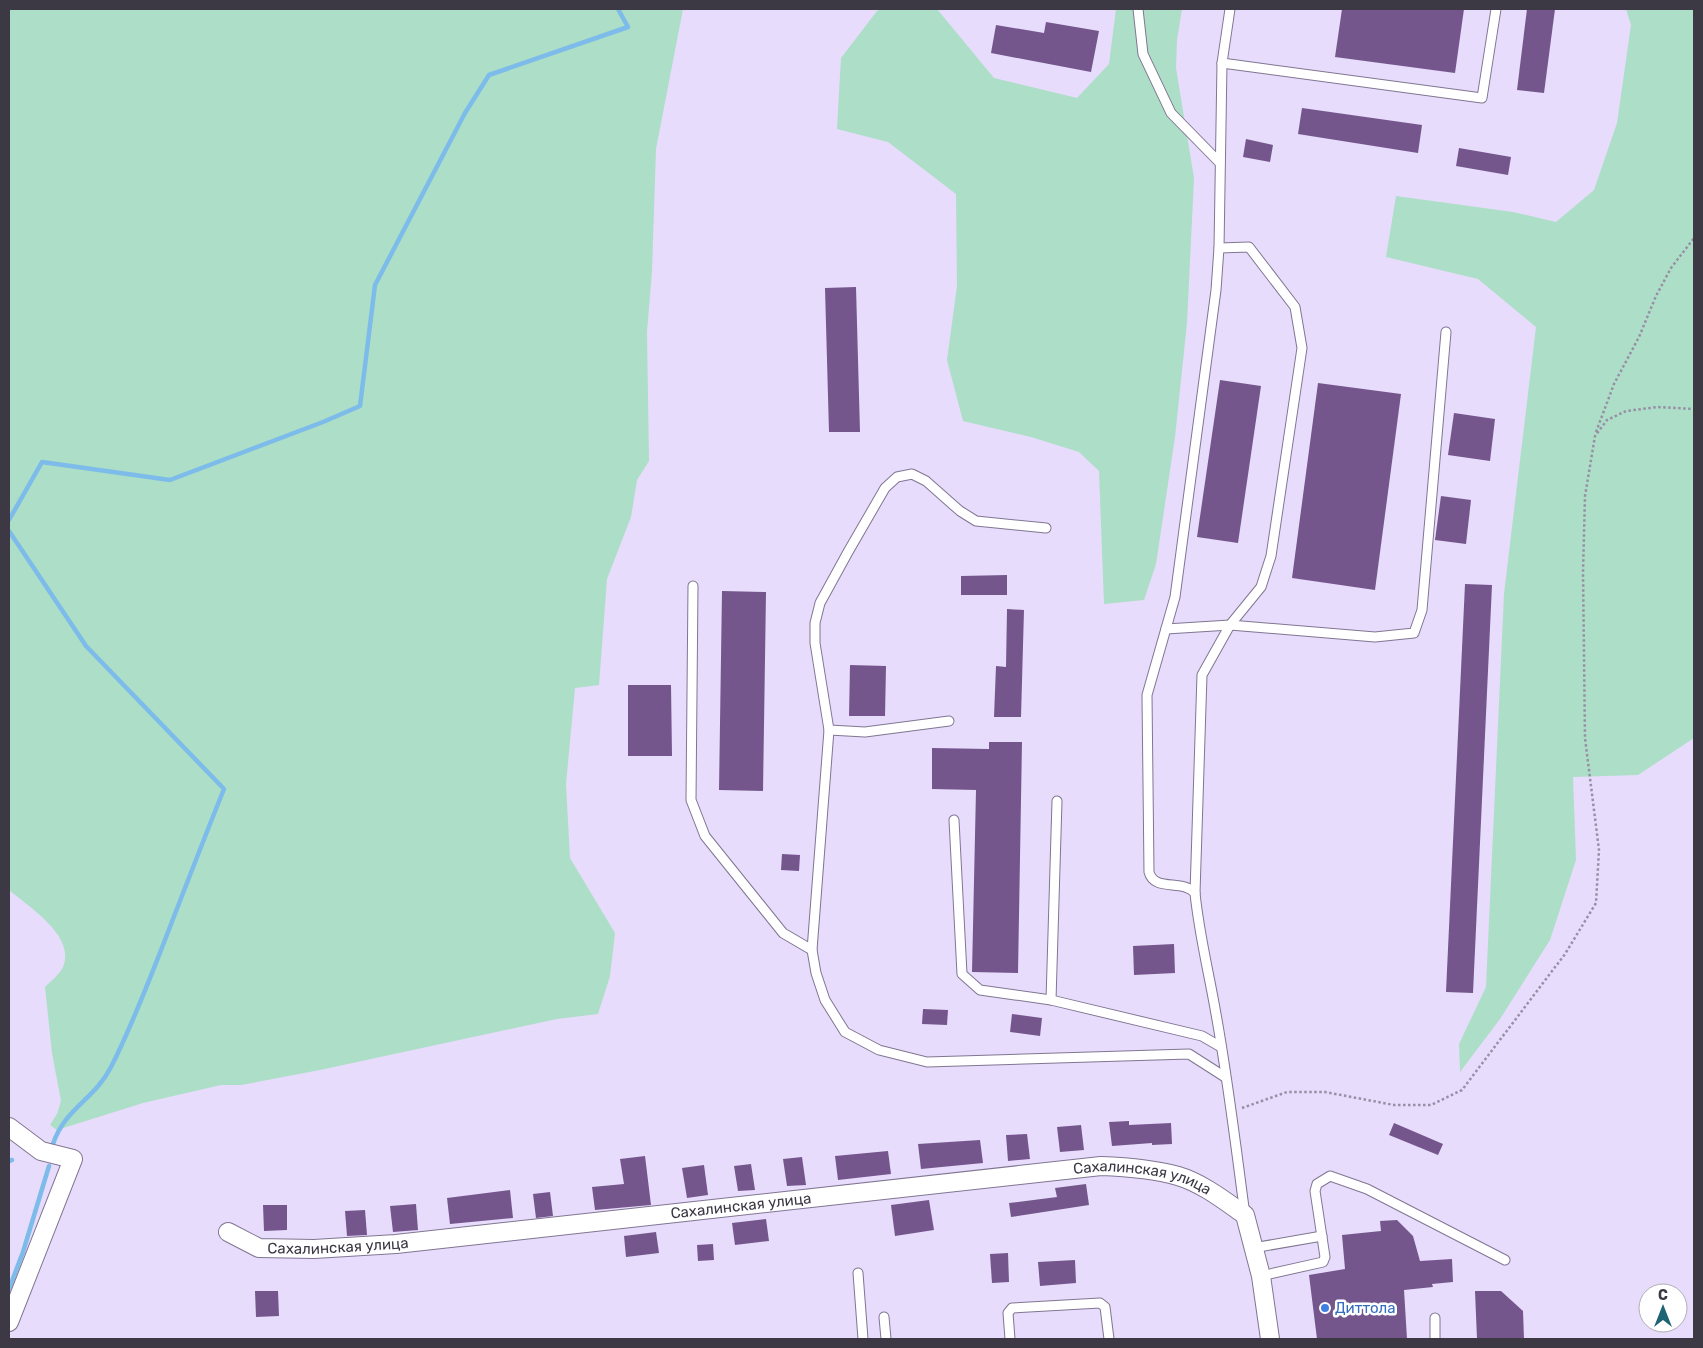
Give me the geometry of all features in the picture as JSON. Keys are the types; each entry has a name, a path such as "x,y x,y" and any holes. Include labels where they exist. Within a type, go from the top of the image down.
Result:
{"street":[{"path":"9,1127 41,1150 73,1159 9,1322"},
{"name":"Сахалинская улица","path":"228,1232 259,1248 314,1249 396,1244 1101,1166 1140,1168 1180,1176 1220,1198 1245,1215"},
{"path":"1245,1215 1261,1276 1270,1339"}],"lane":[{"path":"1138,9 1143,54 1171,113 1220,163"},
{"path":"1195,893 1186,886 1156,882 1150,878 1147,695 1176,597 1219,248 1222,63 1230,9"},
{"path":"1222,63 1482,98 1496,9"},
{"path":"1219,248 1249,247 1295,307 1302,348 1270,556 1261,587 1230,625 1202,675 1195,893 1199,930 1216,1014 1232,1111 1245,1215"},
{"path":"1166,629 1230,625 1375,638 1414,633 1422,610 1446,332"},
{"path":"1046,528 976,521 960,511 926,481 912,474 897,477 885,488 820,603 815,623 815,643 829,730 812,950 816,973 825,1000 845,1032 878,1050 926,1062 1189,1054 1225,1077"},
{"path":"693,586 691,800 705,836 783,933 812,950"},
{"path":"829,730 865,732 949,721"},
{"path":"1051,1000 1057,801"},
{"path":"954,820 962,974 980,990 1051,1000 1202,1036 1220,1047"},
{"path":"1261,1276 1323,1262 1325,1257 1315,1191 1317,1184 1330,1176 1368,1190 1505,1260"},
{"path":"1253,1248 1322,1236"},
{"path":"858,1273 863,1339"},
{"path":"1010,1339 1008,1313 1012,1308 1100,1303 1105,1307 1108,1339"},
{"path":"884,1317 886,1339"},
{"path":"1435,1318 1436,1339"}],"path":[{"path":"1232,1111 1287,1092 1325,1092 1394,1104 1430,1104 1462,1090 1565,954 1596,903 1599,850 1585,738 1583,572 1585,496 1595,436 1614,384 1639,337 1656,296 1671,268 1694,238"},
{"path":"1595,436 1607,420 1626,411 1658,407 1694,409"}],"green space":[{"path":"9,9 683,9 656,149 652,271 647,332 649,461 637,480 631,517 607,579 599,685 575,688 566,784 570,858 615,933 610,976 598,1014 557,1019 241,1085 221,1085 143,1103 57,1130 50,1125 57,1114 61,1101 52,1053 45,987 62,970 65,955 63,944 57,933 9,890"},
{"path":"881,9 937,9 994,78 1077,98 1109,64 1116,9 1182,9 1177,40 1176,68 1194,178 1187,323 1175,437 1156,564 1144,600 1104,604 1099,471 1079,452 1031,437 963,421 947,360 957,286 956,194 888,142 837,129 841,58 877,11"},
{"path":"1626,9 1694,9 1694,738 1638,775 1573,777 1576,860 1550,940 1500,1019 1460,1072 1459,1044 1486,987 1504,594 1536,327 1478,279 1386,257 1396,196 1513,212 1556,222 1594,190 1617,123 1631,25"}],"building":[{"path":"1342,9 1464,9 1455,73 1335,57"},
{"path":"1527,9 1555,9 1544,93 1517,90"},
{"path":"1046,22 1099,31 1091,72 991,53 996,25 1044,33"},
{"path":"1302,108 1422,125 1418,153 1298,134"},
{"path":"1246,139 1273,145 1270,162 1243,157"},
{"path":"1459,148 1511,157 1508,175 1456,166"},
{"path":"856,287 860,432 829,432 825,288"},
{"path":"1220,380 1261,386 1238,543 1197,537"},
{"path":"1318,383 1401,394 1375,590 1292,578"},
{"path":"1454,413 1495,419 1490,461 1448,455"},
{"path":"1441,496 1471,500 1466,544 1435,540"},
{"path":"1007,575 1007,595 961,595 961,576"},
{"path":"1465,584 1492,585 1473,993 1446,992"},
{"path":"722,591 766,592 763,791 719,790"},
{"path":"1007,609 1024,610 1021,717 994,717 996,666 1006,667"},
{"path":"850,665 886,666 885,716 849,716"},
{"path":"628,685 671,685 672,756 628,756"},
{"path":"989,742 1022,742 1018,973 972,972 976,790 932,789 932,748 989,749"},
{"path":"782,854 800,855 799,871 781,870"},
{"path":"1174,944 1175,973 1134,975 1133,946"},
{"path":"923,1009 948,1010 947,1025 922,1024"},
{"path":"1012,1014 1042,1018 1040,1036 1010,1032"},
{"path":"1129,1121 1129,1125 1171,1123 1172,1144 1152,1145 1152,1143 1112,1146 1109,1122"},
{"path":"1394,1123 1443,1144 1438,1155 1389,1135"},
{"path":"1081,1125 1084,1150 1060,1152 1057,1127"},
{"path":"1027,1134 1030,1159 1008,1161 1006,1135"},
{"path":"980,1140 983,1163 921,1169 918,1144"},
{"path":"888,1151 891,1174 838,1180 835,1156"},
{"path":"645,1156 651,1205 595,1210 592,1187 624,1184 620,1159"},
{"path":"802,1157 806,1185 787,1186 783,1159"},
{"path":"751,1164 755,1190 738,1191 734,1166"},
{"path":"704,1165 708,1195 687,1198 682,1168"},
{"path":"1086,1184 1089,1205 1011,1217 1009,1203 1057,1197 1055,1188"},
{"path":"510,1190 513,1218 450,1224 447,1198"},
{"path":"550,1192 553,1216 536,1218 533,1194"},
{"path":"929,1200 934,1230 895,1236 891,1205"},
{"path":"416,1204 418,1230 393,1232 390,1206"},
{"path":"263,1205 287,1205 287,1230 264,1231"},
{"path":"365,1210 367,1235 347,1236 345,1211"},
{"path":"766,1219 769,1241 735,1245 732,1223"},
{"path":"1397,1220 1413,1236 1420,1261 1452,1259 1453,1282 1432,1284 1433,1287 1404,1290 1407,1339 1317,1339 1309,1275 1345,1269 1342,1235 1381,1231 1380,1221"},
{"path":"656,1232 659,1253 626,1257 624,1236"},
{"path":"713,1244 714,1260 698,1261 697,1245"},
{"path":"1008,1253 1009,1282 992,1283 990,1254"},
{"path":"1075,1260 1076,1283 1040,1286 1038,1262"},
{"path":"255,1291 278,1291 279,1316 256,1317"},
{"path":"1475,1291 1501,1291 1523,1311 1524,1339 1477,1339"}],"waterway":[{"path":"9,520 42,462 170,480 360,406 375,285 465,113 489,75 628,27 618,9"},
{"path":"9,531 86,646 224,789 145,991 111,1067 97,1087 65,1121 53,1144"},
{"path":"9,1289 23,1252 49,1166"}],"place":[{"name":"Диттола","path":"1325,1308"}]}
